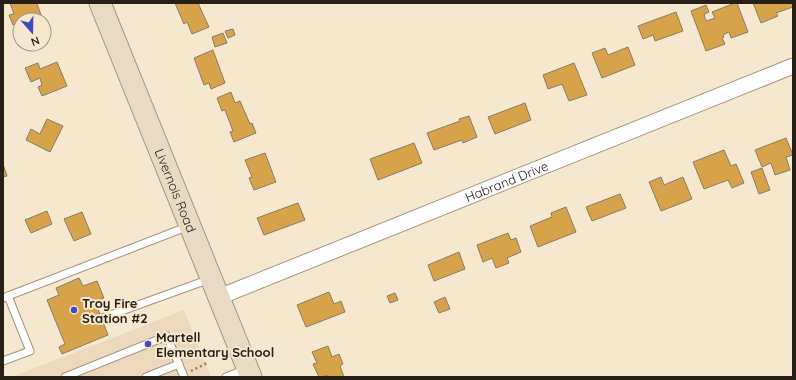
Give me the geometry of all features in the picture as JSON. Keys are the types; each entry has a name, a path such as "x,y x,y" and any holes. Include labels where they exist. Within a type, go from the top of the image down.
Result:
{"main road":[{"name":"Livernois Road","path":"100,3 250,372"}],"street":[{"name":"Habrand Drive","path":"216,287 793,66"}],"lane":[{"path":"3,362 30,351 6,297 191,226"},
{"path":"102,318 216,287"},
{"path":"65,377 167,336 184,377"},
{"path":"146,377 179,364"},
{"path":"226,377 250,372"}],"path":[{"path":"190,371 207,363"}],"shaded area":[{"name":"Martell Elementary School","path":"184,310 211,377 12,377"}],"building":[{"path":"10,3 39,3 37,4 40,12 13,12"},
{"path":"175,3 198,3 209,27 192,34 187,22 184,24"},
{"path":"737,3 748,32 731,38 729,32 723,35 724,37 722,38 725,44 706,51 691,11 706,5 709,12 704,14 706,21 715,18 712,12"},
{"path":"753,3 793,3 793,7 776,13 778,16 761,23"},
{"path":"676,12 683,31 655,41 653,35 643,39 638,26"},
{"path":"12,14 12,22 9,15"},
{"path":"233,29 235,35 228,38 225,31"},
{"path":"223,33 227,43 215,47 212,37"},
{"path":"628,47 635,65 602,78 592,53 605,48 608,55"},
{"path":"213,50 225,83 211,89 209,83 204,85 194,58"},
{"path":"57,62 67,86 42,96 38,87 42,85 40,78 31,82 25,68 38,63 40,69"},
{"path":"574,63 587,95 569,101 562,84 548,89 543,75"},
{"path":"231,92 235,103 240,101 250,124 252,123 256,133 234,142 230,132 233,131 225,110 222,111 217,98"},
{"path":"525,103 531,120 495,134 488,117"},
{"path":"469,116 477,137 463,143 462,140 434,150 427,133 460,121 459,119"},
{"path":"47,119 63,126 50,152 26,140 31,129 40,134"},
{"path":"786,138 793,155 786,157 790,170 775,175 771,163 762,167 755,150"},
{"path":"414,143 422,163 378,180 370,159"},
{"path":"724,150 731,166 736,164 744,183 732,188 728,180 704,189 693,162"},
{"path":"265,153 276,182 254,190 249,178 252,177 245,160"},
{"path":"3,164 7,176 3,177"},
{"path":"762,168 770,190 759,194 751,172"},
{"path":"661,177 664,185 683,177 692,199 661,211 649,182"},
{"path":"620,194 626,208 592,221 586,207"},
{"path":"298,203 305,220 264,235 257,218"},
{"path":"566,207 576,232 538,247 530,226 552,217 551,213"},
{"path":"47,211 52,224 31,233 25,220"},
{"path":"82,212 91,234 74,241 64,219"},
{"path":"508,233 511,240 516,238 521,252 507,258 509,263 496,268 492,258 483,262 477,245"},
{"path":"459,252 465,269 434,281 428,265"},
{"name":"Troy Fire Station #2","path":"79,278 83,286 97,281 104,298 95,301 108,335 62,354 59,347 65,344 47,300 59,295 56,288"},
{"path":"329,292 334,304 341,301 345,312 306,327 297,305"},
{"path":"395,293 398,300 390,303 387,296"},
{"path":"445,297 450,309 439,313 434,302"},
{"path":"328,346 332,357 339,354 343,364 340,366 344,377 328,377 327,375 319,377 313,364 317,363 312,352"}],"place":[{"name":"Troy Fire Station #2","path":"74,310"},
{"name":"Martell Elementary School","path":"148,344"}]}
